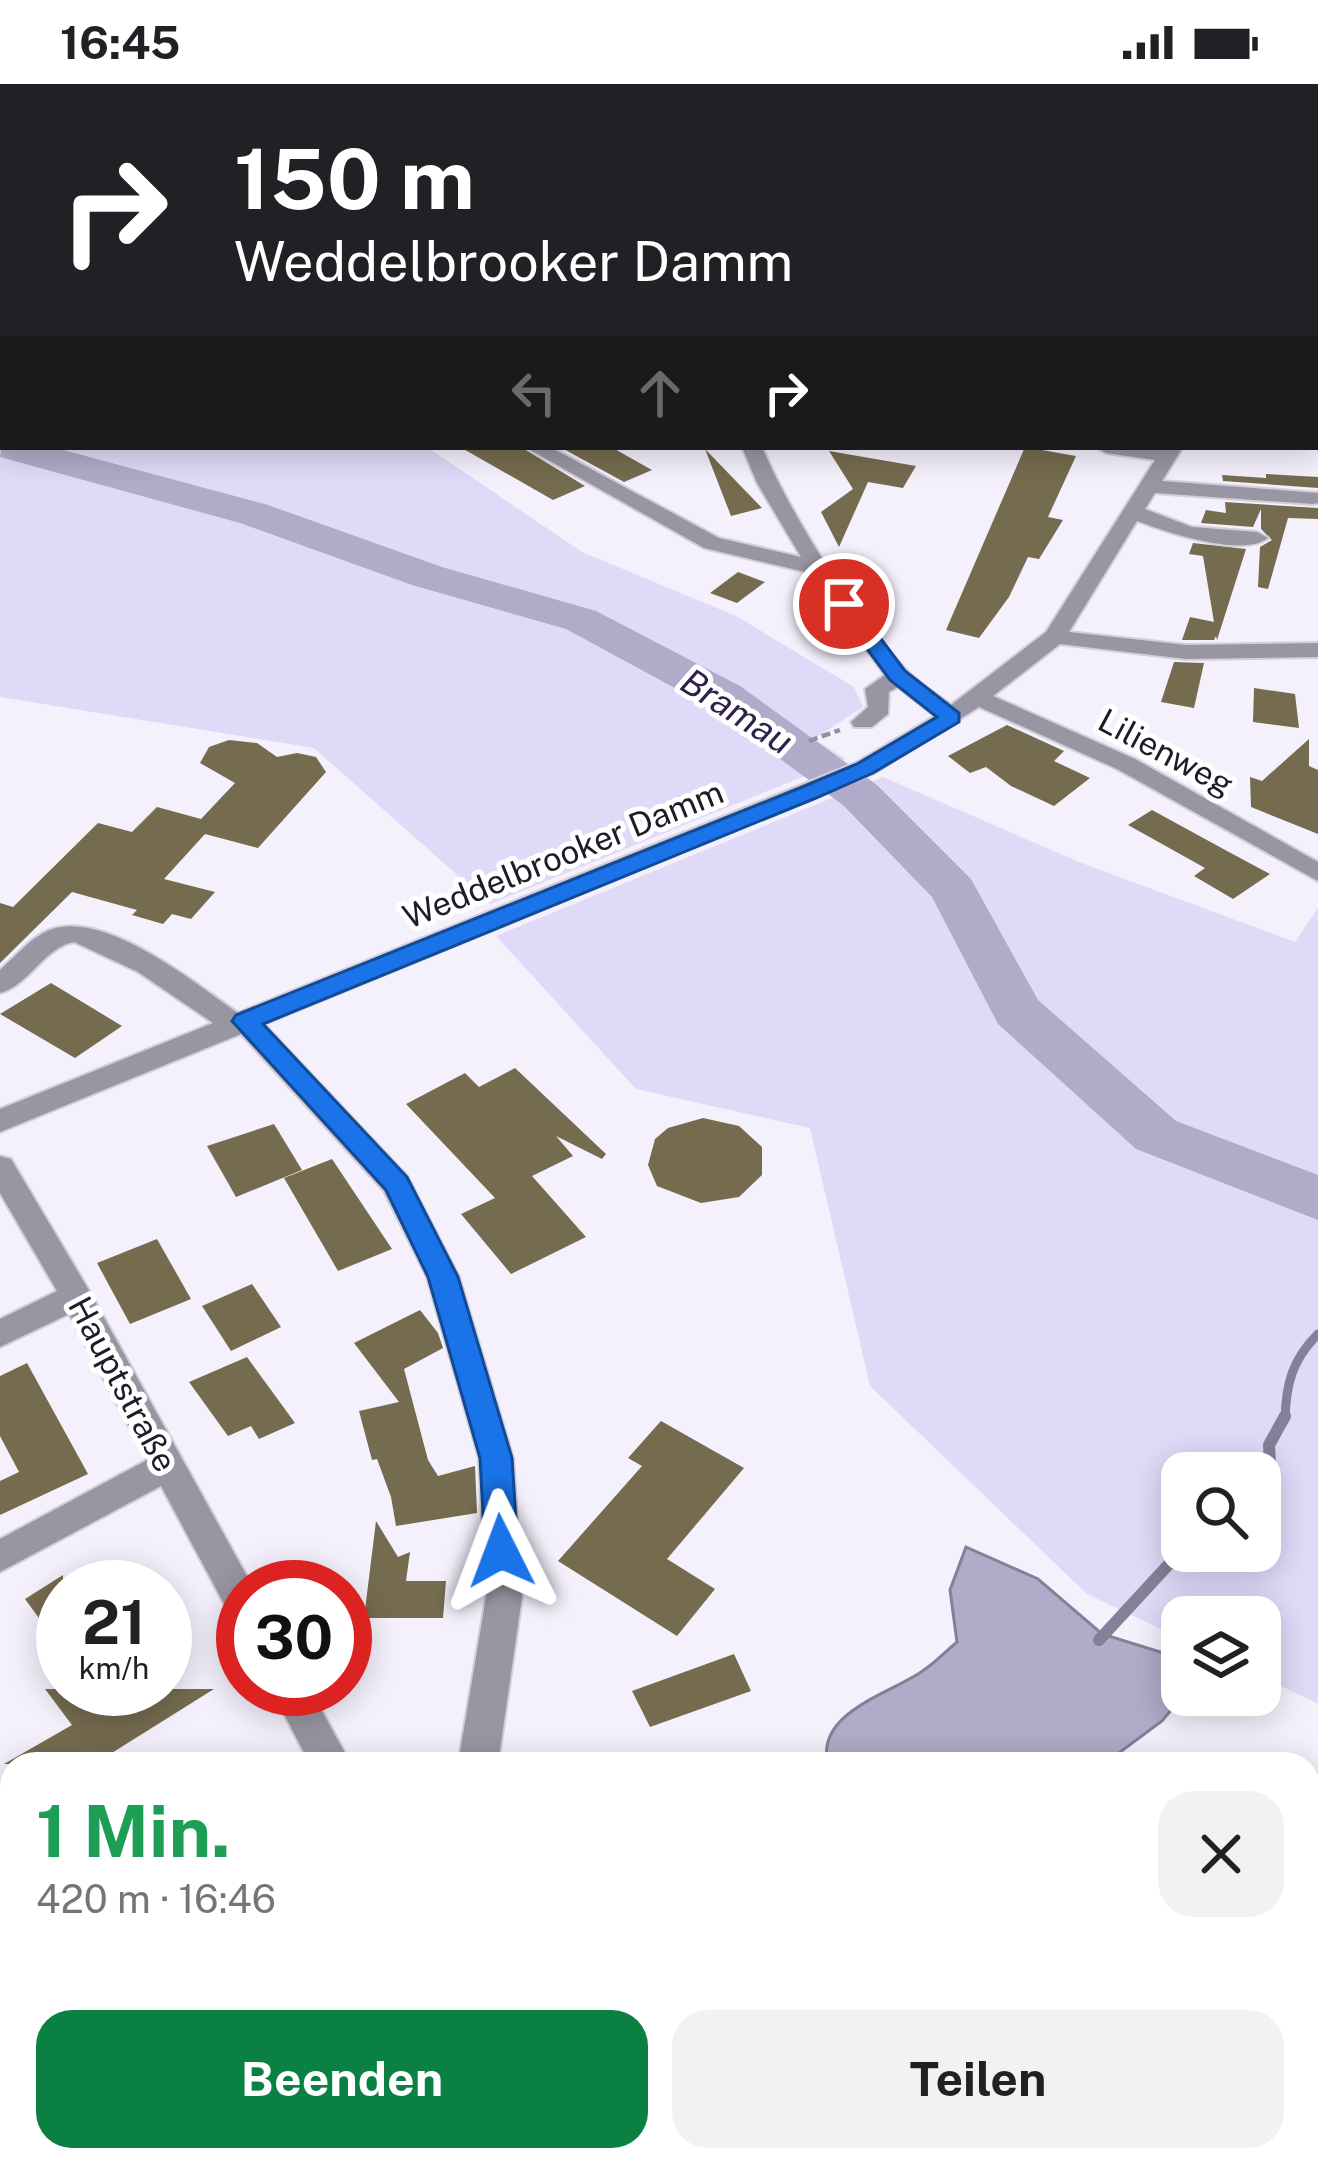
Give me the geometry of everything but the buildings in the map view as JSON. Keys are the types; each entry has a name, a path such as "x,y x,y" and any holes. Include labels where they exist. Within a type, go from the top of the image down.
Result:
{"street":[{"path":"540,450 712,544 818,568"},
{"path":"753,450 767,483 818,568 899,676 951,717"},
{"name":"Weddelbrooker Damm","path":"0,1121 865,768 951,717 1055,636 1170,452"},
{"path":"1148,486 1313,499"},
{"path":"1132,512 1189,533 1257,538"},
{"path":"1055,636 1145,653 1242,656 1318,650"},
{"path":"863,722 880,709 877,689 899,676"},
{"name":"Lilienweg","path":"978,698 1126,764 1318,873"},
{"path":"0,984 60,934 80,931 110,944 241,1023 397,1184 443,1277 496,1458 504,1597 480,1752"},
{"name":"Hauptstraße","path":"0,1167 10,1210 76,1296 219,1560"},
{"path":"0,1334 76,1296"},
{"path":"0,1557 167,1466"},
{"path":"305,1716 324,1752"}],"shaded area":[{"path":"0,450 431,450 582,552 736,616 854,687 863,707 814,739 846,759 490,904 314,748 0,697"},
{"path":"883,777 1079,862 1295,942 1318,908 1318,1704 1281,1686 1281,1596 1161,1596 1161,1629 1087,1594 870,1386 810,1128 636,1089 496,936"},
{"path":"966,1547 1038,1579 1102,1634 1161,1652 1161,1716 1166,1716 1120,1752 827,1752 833,1731 843,1718 926,1669 957,1642 950,1590"}],"waterway":[{"name":"Bramau","path":"19,450 254,514 427,576 581,620 724,696 860,795 953,890 1017,1011 1156,1135 1318,1198"},
{"path":"1285,1419 1292,1373 1318,1334"},
{"path":"1269,1452 1285,1416"},
{"path":"1099,1640 1162,1572"}],"route":[{"path":"501,1551 496,1458 443,1277 397,1184 245,1021 808,793 865,768 951,717 898,676 844,604"}]}
